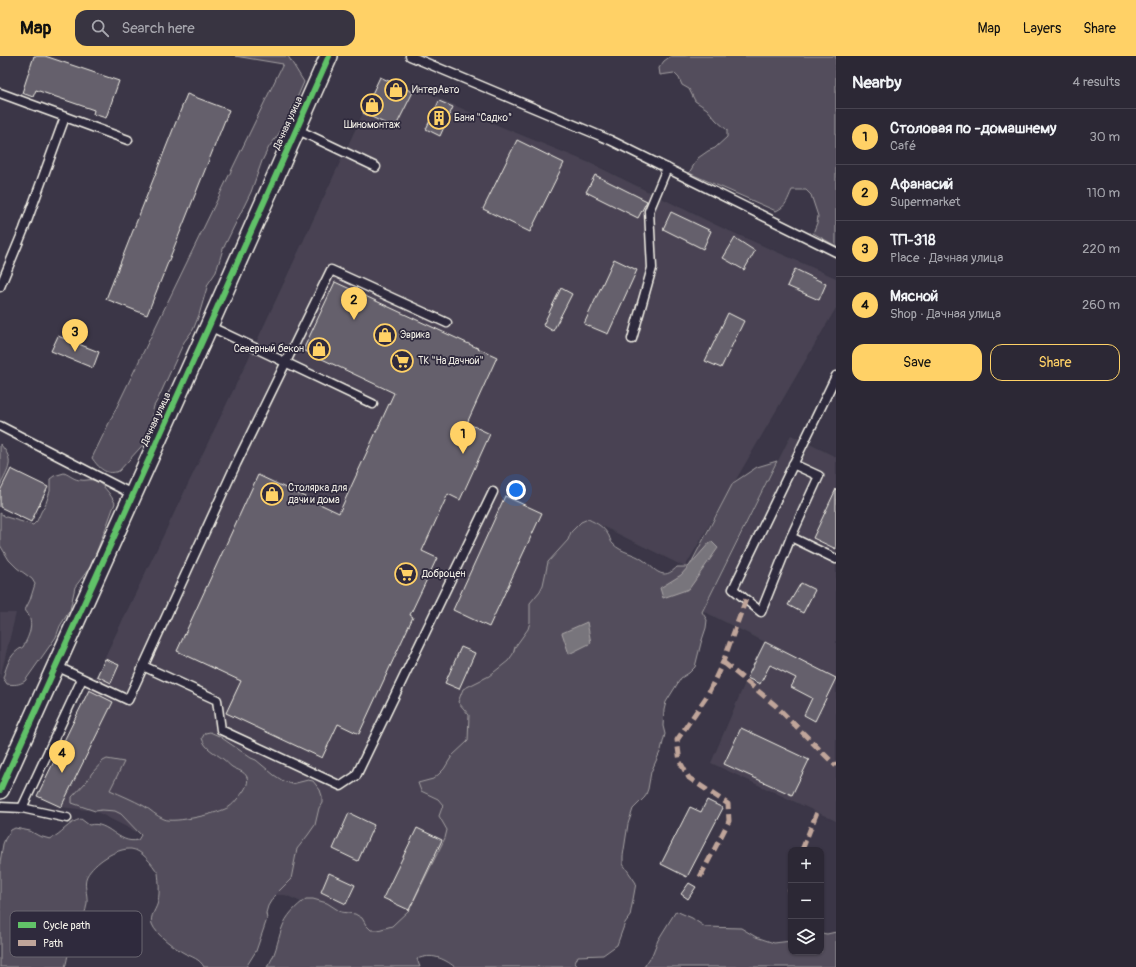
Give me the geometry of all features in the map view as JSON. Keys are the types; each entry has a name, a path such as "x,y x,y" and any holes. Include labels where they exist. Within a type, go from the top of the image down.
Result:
{"street":[{"name":"Дачная улица","path":"315,56 316,86"},
{"name":"Дачная улица","path":"0,790 329,56"}],"lane":[{"path":"410,56 610,140 836,252"},
{"path":"0,94 128,140"},
{"path":"0,287 24,229 65,117"},
{"path":"296,129 376,167"},
{"path":"632,339 652,268 649,211 667,168"},
{"path":"56,666 128,700 236,464 287,363 331,270 447,323"},
{"path":"209,326 373,404"},
{"path":"793,464 819,476 791,537 761,612 733,589 793,464 836,376"},
{"path":"0,426 132,494"},
{"path":"143,666 217,700 221,730 341,786 356,776 493,492"},
{"path":"791,537 836,559"},
{"path":"22,808 82,678"},
{"path":"0,807 22,808 67,818"}],"shaded area":[{"path":"235,56 288,56 304,82 287,121 269,147 262,161 251,192 223,249 216,272 208,284 193,330 184,342 154,406 152,414 153,429 150,437 119,471 107,472 100,468 92,458 283,64"},
{"path":"671,56 836,56 836,246 813,233 818,216 811,195 806,190 792,190 785,205 776,211 689,173 698,158 715,148 727,137 727,130 707,109 695,101 689,89 682,85 679,78 674,73 660,75 659,68 664,61"},
{"path":"422,90 497,125 592,164 718,226 836,278 836,308 685,567 588,519 439,815 452,836 403,946 285,895 261,895 95,811 61,807 113,702 89,690 254,347 363,113 395,128 413,92"},
{"path":"791,435 836,457 836,821 711,763 747,678 765,642 703,611"},
{"path":"0,444 8,455 9,465 0,486"},
{"path":"777,461 702,612 707,620 706,628 695,667 681,678 666,702 663,726 665,734 661,750 651,772 645,797 633,809 628,824 623,864 636,883 630,916 625,923 617,945 603,955 578,956 575,963 578,967 455,967 442,959 428,956 417,959 420,967 267,967 274,953 286,919 295,908 306,899 313,899 327,903 341,912 355,914 362,918 371,930 378,930 392,926 409,910 445,838 447,830 439,816 443,805 438,799 421,791 418,783 433,779 439,774 452,756 468,741 469,715 458,702 463,689 489,676 508,661 513,654 515,647 528,629 530,622 530,603 543,585 548,562 568,540 571,532 581,522 588,519 597,524 605,530 612,542 617,547 646,562 661,573 669,573 677,567 689,567 733,483 757,467"},
{"path":"64,473 79,480 92,480 100,483 115,503 91,566 75,587 70,610 60,626 56,637 25,681 12,685 7,684 3,678 8,664 12,656 23,647 28,637 31,624 25,610 35,584 32,579 9,560 0,545 0,513 6,517 33,525 37,521 46,503 50,491 50,479"},
{"path":"711,541 718,548 689,589 663,598 660,588 681,575"},
{"path":"0,613 16,613 0,678"},
{"path":"587,622 591,643 569,654 562,633"},
{"path":"210,732 219,736 256,760 283,781 292,784 308,780 313,781 320,790 322,796 322,803 319,808 315,825 297,849 291,879 274,896 268,906 266,913 267,919 256,951 246,967 204,967 198,960 180,951 162,937 154,928 151,921 159,898 158,873 150,862 139,852 131,849 125,849 106,857 90,871 85,882 87,900 85,911 10,911 10,957 67,957 65,967 0,967 0,862 3,844 11,830 15,828 30,831 39,836 50,839 72,823 81,819 89,825 96,824 102,826 125,839 131,841 138,840 141,835 121,814 115,811 95,811 72,803 72,797 103,761 107,759 124,762 110,790 144,806 164,819 187,819 216,812 229,807 245,789 248,780 246,775 231,766 205,745 202,738 205,733"},
{"path":"676,911 692,918 705,927 741,928 756,937 774,943 788,941 788,955 824,955 824,934 836,932 836,967 644,967 652,955 658,940"}],"building":[{"path":"34,56 45,56 119,81 106,118 93,114 94,110 36,90 33,97 22,93"},
{"path":"380,77 413,92 395,128 363,113"},
{"path":"187,94 229,110 147,315 106,299"},
{"name":"Баня \"Садко\"","path":"439,101 453,107 440,136 426,129"},
{"path":"517,140 564,163 530,232 483,209"},
{"path":"595,175 647,201 638,218 586,192"},
{"path":"671,212 711,231 703,249 663,229"},
{"path":"735,238 755,251 744,270 723,258"},
{"path":"614,259 637,270 608,334 584,324"},
{"path":"795,269 826,284 819,300 787,286"},
{"path":"335,282 497,357 467,423 490,434 460,500 448,494 422,551 437,558 410,615 413,617 359,734 338,724 322,758 226,713 241,681 177,651 258,475 339,513 394,393 303,350"},
{"path":"561,288 572,294 553,331 543,325"},
{"path":"728,313 744,321 721,368 705,361"},
{"path":"58,336 99,352 93,368 51,351"},
{"path":"11,469 48,487 31,522 0,507 0,491"},
{"path":"836,489 836,549 813,538"},
{"path":"505,496 542,513 489,627 453,610"},
{"path":"801,583 815,590 803,613 788,605"},
{"path":"765,642 836,678 815,721 804,715 812,698 791,687 796,678 770,665 760,684 747,678"},
{"path":"461,647 475,653 459,689 445,683"},
{"path":"105,659 119,665 111,683 97,676"},
{"path":"89,690 113,702 61,807 37,796"},
{"path":"741,728 809,760 792,795 724,764"},
{"path":"707,800 723,808 687,877 661,864 690,807 701,812"},
{"path":"349,813 374,825 358,861 333,849"},
{"path":"417,828 442,840 409,910 383,898"},
{"path":"329,873 355,885 346,904 321,892"},
{"path":"689,883 696,887 688,899 681,894"}],"marked path":[{"path":"700,877 729,821 728,804 689,778 680,762 677,740 707,696 723,662 746,599"},
{"path":"723,662 775,705 836,766"},
{"path":"803,847 817,812"}],"cycle path":[{"path":"0,790 329,56"}],"place":[{"name":"ИнтерАвто","path":"396,90"},
{"name":"Шиномонтаж","path":"372,105"},
{"name":"Баня \"Садко\"","path":"439,118"},
{"name":"Афанасий","path":"354,320"},
{"name":"Эврика","path":"385,335"},
{"name":"Северный бекон","path":"319,349"},
{"name":"ТП-318","path":"75,352"},
{"name":"ТК \"На Дачной\"","path":"402,361"},
{"name":"Столовая по -домашнему","path":"463,454"},
{"name":"Столярка для дачи и дома","path":"272,494"},
{"name":"Доброцен","path":"406,574"},
{"name":"Мясной","path":"62,773"}]}
